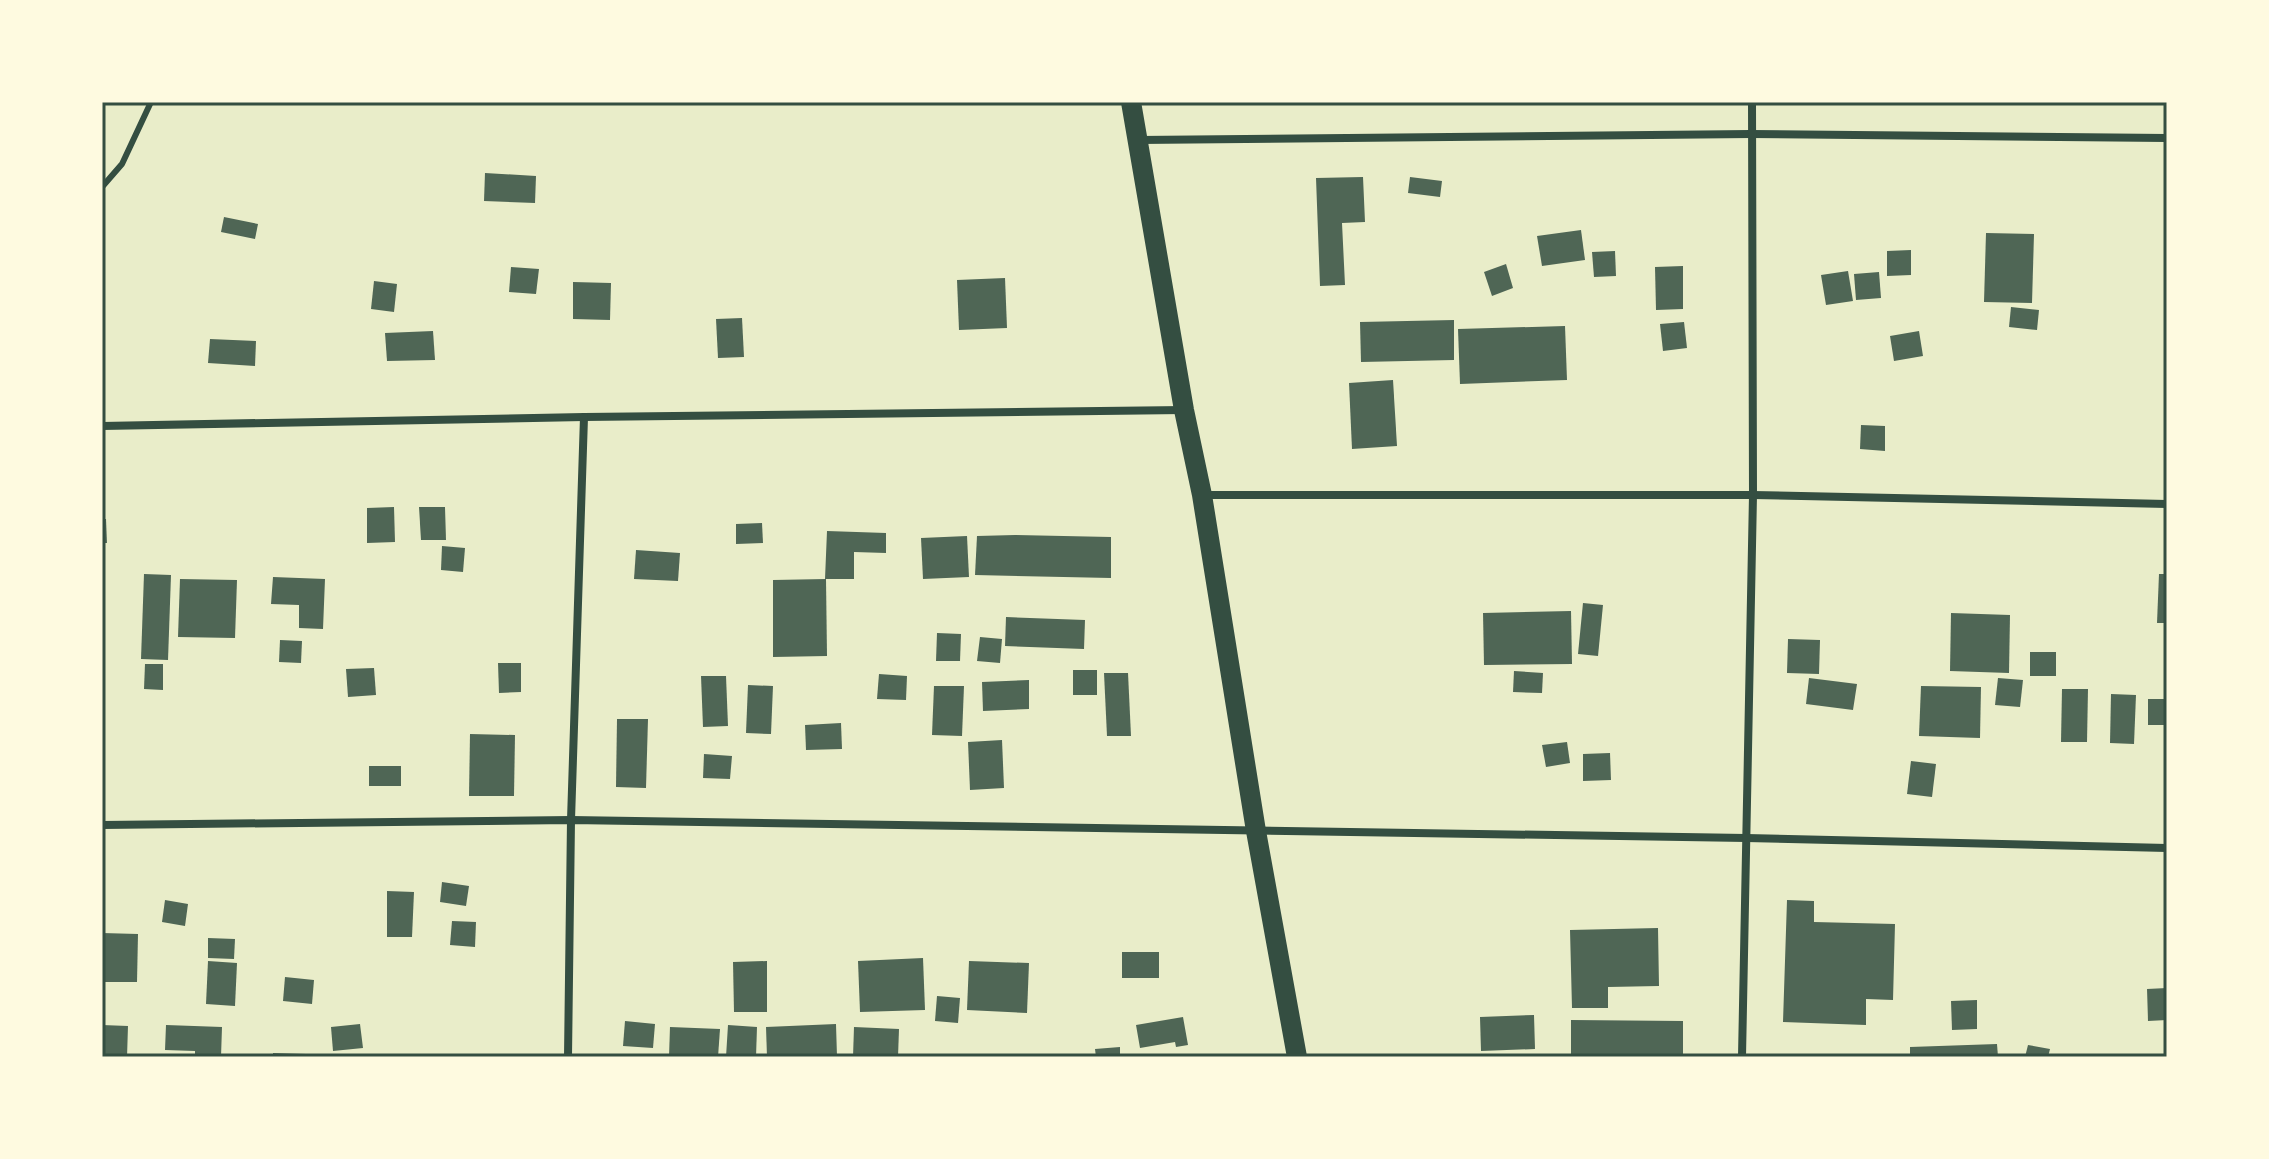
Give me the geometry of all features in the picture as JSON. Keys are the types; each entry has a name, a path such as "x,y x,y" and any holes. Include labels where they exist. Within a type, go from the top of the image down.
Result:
{"main road":[{"path":"1131,102 1184,410 1202,495 1256,831 1297,1057"}],"street":[{"path":"1742,1057 1753,495 1752,102"},
{"path":"1138,140 1751,134 2167,138"},
{"path":"102,426 1184,410"},
{"path":"568,1057 571,820 584,417"},
{"path":"1202,495 1753,495 2167,504"},
{"path":"102,825 571,820 1746,838 2167,848"}],"lane":[{"path":"102,187 122,164 151,102"}],"building":[{"path":"485,173 536,176 535,203 484,201"},
{"path":"1363,177 1365,222 1342,223 1345,285 1320,286 1316,178"},
{"path":"1410,177 1442,181 1440,197 1408,193"},
{"path":"224,217 258,224 255,239 221,232"},
{"path":"1581,230 1585,260 1542,266 1537,236"},
{"path":"1986,233 2034,234 2032,303 1984,302"},
{"path":"1911,250 1911,275 1887,276 1887,251"},
{"path":"1615,251 1616,276 1594,277 1592,252"},
{"path":"1506,264 1513,288 1492,296 1484,272"},
{"path":"1683,266 1683,309 1656,310 1655,267"},
{"path":"511,267 539,269 536,294 509,292"},
{"path":"1848,271 1853,301 1826,305 1821,275"},
{"path":"1879,272 1881,298 1856,300 1854,274"},
{"path":"1005,278 1007,328 959,330 957,280"},
{"path":"374,281 397,284 394,312 371,309"},
{"path":"573,282 611,283 610,320 573,319"},
{"path":"2011,307 2039,310 2037,330 2009,327"},
{"path":"742,318 744,357 718,358 716,319"},
{"path":"1454,320 1454,360 1361,362 1360,322"},
{"path":"1684,322 1687,348 1663,351 1660,324"},
{"path":"1565,326 1567,380 1460,384 1458,329"},
{"path":"433,331 435,360 387,361 385,333"},
{"path":"1919,331 1923,356 1894,361 1890,336"},
{"path":"210,339 256,341 255,366 208,363"},
{"path":"1393,380 1397,446 1352,449 1349,383"},
{"path":"1861,425 1885,426 1885,451 1860,449"},
{"path":"394,507 395,542 367,543 367,508"},
{"path":"419,507 445,507 446,540 421,540"},
{"path":"102,519 106,519 107,543 102,543"},
{"path":"762,523 763,543 736,544 736,524"},
{"path":"827,531 886,533 886,553 854,552 854,579 825,579"},
{"path":"967,536 969,577 923,579 921,538"},
{"path":"977,536 1111,537 1111,578 975,575"},
{"path":"442,546 465,548 463,572 441,570"},
{"path":"636,550 680,553 678,581 634,579"},
{"path":"144,574 171,575 168,660 141,659"},
{"path":"2159,574 2167,574 2167,623 2157,623"},
{"path":"273,577 325,579 323,629 299,628 299,605 271,604"},
{"path":"180,579 237,580 235,638 178,637"},
{"path":"826,579 827,656 773,657 773,580"},
{"path":"1583,603 1603,605 1598,656 1578,654"},
{"path":"1571,611 1572,664 1484,665 1483,613"},
{"path":"1951,613 2010,615 2009,673 1950,671"},
{"path":"1006,617 1085,620 1084,649 1005,646"},
{"path":"937,633 961,634 960,661 936,661"},
{"path":"980,637 1002,639 1000,663 977,661"},
{"path":"1788,639 1820,640 1819,674 1787,673"},
{"path":"280,640 302,641 301,663 279,662"},
{"path":"2030,652 2056,652 2056,676 2030,676"},
{"path":"498,663 521,663 521,692 499,693"},
{"path":"145,664 163,664 163,690 144,689"},
{"path":"374,668 376,695 348,697 346,669"},
{"path":"1073,670 1097,670 1097,695 1073,695"},
{"path":"1514,671 1543,673 1542,693 1513,692"},
{"path":"1104,673 1128,673 1131,736 1107,736"},
{"path":"879,674 907,676 906,700 877,699"},
{"path":"701,676 726,676 728,726 703,727"},
{"path":"1809,678 1857,684 1853,710 1806,704"},
{"path":"1998,678 2023,680 2020,707 1995,705"},
{"path":"1029,680 1029,709 983,711 982,682"},
{"path":"748,685 773,686 771,734 746,733"},
{"path":"934,686 964,686 962,736 932,735"},
{"path":"1921,686 1981,687 1980,738 1919,736"},
{"path":"2062,689 2088,689 2087,742 2061,742"},
{"path":"2111,694 2136,695 2134,744 2110,743"},
{"path":"2148,699 2167,699 2167,725 2148,725"},
{"path":"617,719 648,719 646,788 616,787"},
{"path":"841,723 842,749 806,750 805,725"},
{"path":"470,734 515,735 514,796 469,796"},
{"path":"1002,740 1004,788 970,790 968,742"},
{"path":"1567,742 1570,763 1546,767 1542,745"},
{"path":"1610,753 1611,780 1583,781 1583,754"},
{"path":"704,754 732,756 730,779 703,778"},
{"path":"1911,761 1936,764 1932,797 1907,794"},
{"path":"369,766 401,766 401,786 369,786"},
{"path":"442,882 469,886 466,906 440,902"},
{"path":"387,891 414,892 412,937 387,937"},
{"path":"165,900 188,904 185,926 162,922"},
{"path":"1787,900 1814,901 1814,922 1895,924 1893,1000 1866,999 1866,1025 1783,1022"},
{"path":"452,921 476,922 475,947 450,945"},
{"path":"1658,928 1659,986 1608,987 1608,1008 1572,1008 1570,930"},
{"path":"102,933 138,934 137,982 102,982"},
{"path":"208,938 235,939 234,959 208,958"},
{"path":"1122,952 1159,952 1159,978 1122,978"},
{"path":"923,958 925,1010 860,1012 858,961"},
{"path":"208,961 237,963 235,1006 206,1004"},
{"path":"767,961 767,1012 734,1012 733,962"},
{"path":"969,961 1029,963 1027,1013 967,1010"},
{"path":"285,977 314,980 312,1004 283,1001"},
{"path":"2167,988 2167,1020 2148,1021 2147,989"},
{"path":"937,996 960,998 958,1023 935,1021"},
{"path":"1977,1000 1977,1029 1952,1030 1951,1001"},
{"path":"1534,1015 1535,1049 1481,1051 1480,1017"},
{"path":"1183,1017 1188,1045 1176,1047 1175,1042 1140,1048 1136,1025"},
{"path":"1571,1020 1683,1021 1683,1057 1571,1057"},
{"path":"625,1021 655,1024 653,1048 623,1046"},
{"path":"360,1024 363,1048 333,1051 331,1027"},
{"path":"836,1024 837,1057 767,1057 766,1027"},
{"path":"102,1025 128,1026 127,1057 102,1057"},
{"path":"166,1025 222,1027 221,1057 195,1057 195,1051 165,1050"},
{"path":"728,1025 757,1027 756,1057 726,1057"},
{"path":"670,1027 720,1029 718,1057 669,1057"},
{"path":"854,1027 899,1029 898,1057 853,1057"},
{"path":"1997,1044 1998,1057 1910,1057 1910,1047"},
{"path":"2028,1045 2050,1049 2048,1057 2025,1057"},
{"path":"1120,1047 1120,1057 1096,1057 1095,1049"},
{"path":"273,1053 306,1054 306,1057 273,1057"}]}
